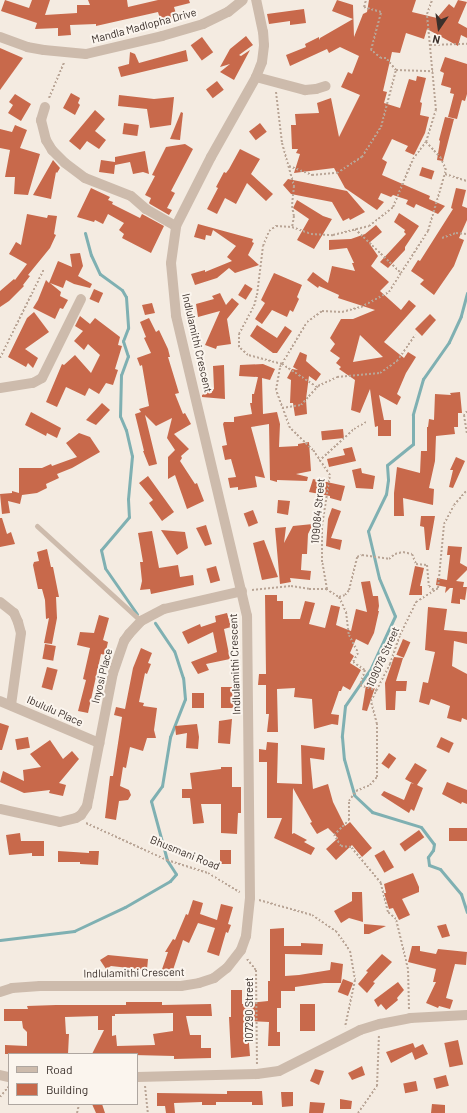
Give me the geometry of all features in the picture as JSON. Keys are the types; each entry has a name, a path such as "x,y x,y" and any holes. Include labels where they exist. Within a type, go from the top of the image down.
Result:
{"street":[{"name":"Mandla Madlopha Drive","path":"0,37 27,47 66,54 86,54 107,50 203,24 228,12 243,0"},
{"name":"Indlulamithi Crescent","path":"0,992 12,988 40,986 181,986 199,983 214,978 227,968 241,950 247,926 250,898 247,616 176,315 170,263 176,226 214,150 256,77 262,62 264,45 262,20 256,0"},
{"path":"256,77 305,90 326,86"},
{"path":"45,107 41,120 46,140 52,150 64,163 85,178 131,196 157,216 176,226"},
{"path":"0,388 33,383 42,378 81,299"},
{"name":"Inyosi Place","path":"76,818 87,806 99,743 118,659 126,638 142,621 164,609 242,591"},
{"path":"0,602 14,613 21,633 11,705"},
{"name":"Ibululu Place","path":"0,701 99,743"},
{"path":"1,809 60,822 76,818"},
{"path":"140,1077 257,1074 279,1071 292,1066 342,1040 380,1024 410,1018 467,1015"}],"lane":[{"path":"37,526 142,621"}],"path":[{"path":"366,0 364,7 381,12 371,50 381,58 386,58 396,70 433,71"},
{"path":"317,387 282,364 248,355 239,347 239,334 254,306 260,283 263,246 269,232 276,226 292,227 311,234 333,235 369,226 393,207 413,159 426,142 436,110 428,14 432,0"},
{"path":"430,45 467,44"},
{"path":"45,107 62,69 66,54"},
{"path":"289,166 312,175 337,173 362,157 381,127 396,70"},
{"path":"275,83 282,143 290,169 289,166"},
{"path":"426,142 441,158 446,170 445,174 467,181"},
{"path":"289,166 294,186 292,206 294,216 292,227"},
{"name":"109084 Street","path":"327,590 322,562 322,526 330,475 319,461 313,450 290,428 276,390 282,364 307,322 322,311 342,312 362,307 389,292 428,231 445,174"},
{"path":"355,229 401,273"},
{"path":"442,238 456,234 467,234"},
{"path":"0,358 44,269"},
{"path":"282,408 301,405 317,387 337,378 380,373 397,360 415,335"},
{"path":"467,411 464,415 467,434"},
{"path":"319,461 354,429 366,422"},
{"name":"109078 Street","path":"410,1018 408,969 396,919 388,912 381,883 351,847 341,846 334,834 349,820 349,801 356,791 370,785 377,777 377,724 371,701 416,602 438,588 444,524 454,505 467,490"},
{"path":"339,597 344,595 349,590 357,558 362,555 389,559 395,554 403,552 412,554 416,564 427,565 429,586 434,590"},
{"path":"242,591 291,586 327,590 339,597 346,612 349,635 358,653 353,662 365,670 360,685 376,691"},
{"name":"Bhusmani Road","path":"76,818 167,860 208,873 250,898 278,904 312,915 336,931 350,951 355,980 342,1040"},
{"name":"107290 Street","path":"241,950 256,970 257,1074"},
{"path":"358,1113 377,1086 380,1024"},
{"path":"140,1077 148,1113"},
{"path":"0,1097 8,1087"}],"building":[{"path":"5,0 29,8 32,0 50,0 45,15 77,13 77,5 90,5 88,0 127,0 128,7 158,0 189,0 190,3 174,7 177,17 161,22 158,12 96,26 96,24 70,25 71,35 58,36 58,28 35,29 37,23 1,11"},
{"path":"337,0 353,5 354,37 363,14 367,12 369,0 416,0 412,12 437,18 449,4 454,8 458,0 467,2 458,23 467,28 467,38 461,35 458,46 427,29 424,39 406,33 400,53 392,52 383,91 387,92 384,103 400,108 409,79 416,81 417,76 426,78 420,102 422,103 420,115 429,117 425,133 414,155 405,151 408,146 392,139 382,159 387,162 382,175 430,196 429,199 445,206 438,214 416,204 414,208 406,204 408,200 393,195 391,197 381,193 378,199 384,202 377,210 345,188 334,168 294,173 300,154 296,153 298,149 292,149 291,125 296,125 295,114 319,113 317,103 331,98 339,137 360,95 341,87 348,72 352,74 359,56 340,47 329,53 327,49 290,66 286,55 306,47 305,44 319,37 319,40 353,19 332,11"},
{"path":"304,9 306,23 290,25 290,21 269,24 267,14"},
{"path":"246,36 253,45 239,55 241,56 250,50 234,80 220,72 230,64 220,67 230,49"},
{"path":"202,37 213,52 202,61 191,45"},
{"path":"0,48 23,58 0,90"},
{"path":"186,50 188,61 121,77 118,67 129,64 130,52 135,54 139,63"},
{"path":"445,57 467,64 467,94 465,101 462,100 457,119 448,117 454,94 450,93 451,88 441,85 444,73 440,71"},
{"path":"217,81 224,90 213,98 206,90"},
{"path":"71,93 80,98 78,103 80,105 75,115 63,108"},
{"path":"15,94 31,104 21,121 8,113 13,105 9,102"},
{"path":"119,95 154,99 174,97 171,125 150,128 147,109 118,106"},
{"path":"95,110 105,119 95,131 106,140 99,149 87,141 80,150 69,141"},
{"path":"181,112 183,113 180,140 170,139"},
{"path":"445,117 454,119 443,161 437,160 439,140"},
{"path":"124,123 139,125 137,136 122,134"},
{"path":"260,123 267,132 256,140 249,132"},
{"path":"15,125 27,130 20,148 40,154 28,195 14,194 15,177 5,177 10,150 0,148 0,129 12,132"},
{"path":"185,144 193,149 171,191 175,193 167,208 172,210 169,215 150,204 151,198 145,195 155,176 152,175 166,147"},
{"path":"240,149 260,159 251,174 273,194 266,201 247,183 236,204 225,198 217,214 207,209 218,188 216,187 224,172 226,173 229,169"},
{"path":"145,151 149,174 143,172 133,174 130,162 115,165 114,174 99,172 101,160 115,162 115,157"},
{"path":"53,160 60,168 57,173 56,172 51,199 33,195"},
{"path":"422,167 434,171 432,180 419,176"},
{"path":"288,179 347,191 365,212 350,220 349,218 343,221 332,202 291,194 283,185"},
{"path":"91,188 110,197 108,200 113,202 112,204 140,218 142,214 164,226 151,253 122,238 124,234 119,230 124,223 108,214 103,224 95,220 94,222 77,217"},
{"path":"456,188 466,190 462,206 467,208 467,220 459,238 464,240 454,266 434,295 420,284 424,280 411,271 418,260 420,261 453,209 451,208"},
{"path":"297,200 323,216 332,219 314,249 297,240 309,219 293,208"},
{"path":"399,213 419,226 405,247 405,250 388,268 380,262 406,234 404,232 405,230 394,222"},
{"path":"27,214 47,218 48,215 57,216 54,234 56,235 50,248 28,275 30,276 23,285 24,286 9,301 0,307 0,291 14,279 15,280 27,264 9,254 16,242 21,245"},
{"path":"198,224 253,239 252,242 254,243 248,255 259,265 235,273 229,268 217,278 195,285 191,274 205,270 205,272 232,261 227,257 236,246 213,230 211,236 206,235 205,240 194,237"},
{"path":"376,225 382,232 369,243 378,256 371,266 389,282 380,291 401,310 409,300 416,306 384,342 404,358 408,352 416,357 406,373 397,394 401,397 397,405 379,395 384,420 391,420 391,436 378,436 378,426 375,427 370,389 360,413 351,410 355,380 339,369 341,367 336,363 340,358 330,351 335,344 330,338 341,319 353,319 375,310 338,298 339,295 319,286 318,288 307,280 313,272 328,283 332,266 355,271 352,263 354,263 347,248 329,250 329,240 351,239 365,234","holes":["360,335 383,357 353,362"]},
{"path":"80,253 83,266 78,276 92,284 90,288 74,284 66,280 63,288 50,283 61,292 60,296 68,300 63,309 60,308 55,319 33,308 46,280 49,283 58,261 72,267 70,254"},
{"path":"274,273 302,285 297,297 299,299 293,312 290,310 287,317 272,310 262,324 255,319 265,303 261,300"},
{"path":"245,284 253,289 246,300 238,295"},
{"path":"94,289 103,293 99,303 90,299"},
{"path":"220,293 226,305 232,298 239,304 227,319 231,344 217,346 216,349 205,345 220,311 198,317 196,304 214,299 212,296"},
{"path":"152,303 155,313 145,315 142,305"},
{"path":"34,312 49,332 25,349 38,358 33,368 28,363 26,367 8,357 27,318"},
{"path":"430,314 436,320 422,336 415,329"},
{"path":"80,316 90,324 95,318 120,337 118,345 122,346 115,369 118,370 113,385 106,383 99,394 89,388 85,396 66,387 57,407 46,402 62,364 64,365 75,355 91,373 100,355 88,344 84,350 74,341 83,331 75,326"},
{"path":"149,318 156,332 159,330 168,349 170,357 168,357 179,393 175,394 183,414 185,413 191,424 174,434 189,449 181,456 182,458 180,461 195,484 197,483 204,501 187,509 175,475 168,479 168,457 175,450 167,438 172,418 156,426 145,415 157,464 149,466 143,451 135,414 141,412 139,409 149,406 142,365 140,366 137,358 151,353 144,338 146,337 140,322"},
{"path":"257,325 277,338 285,326 292,331 277,353 273,353 250,336"},
{"path":"300,352 307,355 306,361 321,374 316,381 309,376 306,399 307,414 295,416 293,403 290,403 291,380 287,378 292,369 298,370 293,367"},
{"path":"263,364 275,369 270,380 262,378 263,414 277,412 280,424 279,447 298,446 298,444 309,442 311,471 296,474 308,477 307,481 277,480 277,482 270,480 269,424 251,427 265,478 255,476 257,487 238,490 238,487 230,488 228,478 236,477 231,459 225,460 222,446 227,445 223,424 224,422 234,422 234,417 252,414 250,403 252,403 252,394 254,394 258,377 239,376 240,365"},
{"path":"224,365 225,399 202,397 202,395 214,389 213,366"},
{"path":"460,392 462,413 458,413 458,427 454,427 455,434 436,436 435,461 429,488 434,489 433,505 403,498 404,516 394,516 394,493 397,467 420,473 421,451 427,451 427,427 429,419 434,420 435,394 451,395 450,393"},
{"path":"102,403 110,410 96,425 86,420"},
{"path":"31,412 61,428 57,438 47,433 46,436 25,425"},
{"path":"343,429 344,438 322,440 321,431"},
{"path":"79,433 90,437 100,452 72,468 57,474 59,478 46,484 47,488 37,493 22,495 20,504 8,501 10,513 2,514 0,494 12,493 12,491 19,493 19,468 42,468 77,457 66,443"},
{"path":"352,447 356,461 329,467 327,459 345,455 343,449"},
{"path":"456,457 465,461 453,488 449,487 453,470 450,470"},
{"path":"361,468 362,473 375,476 373,489 356,488 352,470"},
{"path":"148,476 174,512 162,521 149,503 153,500 139,483"},
{"path":"313,479 345,486 341,501 330,498 330,496 309,492"},
{"path":"278,500 290,501 288,515 277,513"},
{"path":"332,508 341,511 331,538 342,540 340,550 326,546 328,519"},
{"path":"253,510 258,523 249,527 244,514"},
{"path":"421,516 435,516 429,550 426,550 424,527 420,526"},
{"path":"0,518 2,518 7,534 11,532 15,544 0,547"},
{"path":"313,524 308,534 307,554 302,554 301,570 311,571 310,580 290,578 291,582 280,584 275,528 286,527 284,543 293,526"},
{"path":"206,525 212,544 205,546 196,528"},
{"path":"161,530 185,532 188,548 177,555"},
{"path":"152,531 159,568 178,565 180,577 193,575 194,585 151,594 150,589 140,590 142,581 140,562 143,562 138,533"},
{"path":"264,540 278,577 262,580 253,543"},
{"path":"448,546 462,547 460,563 467,567 467,570 456,581 464,582 463,587 467,587 465,600 460,599 460,604 451,603 453,588 450,588 445,593 446,587 436,585 437,578 447,580 450,555 447,555"},
{"path":"47,549 51,567 53,567 59,597 56,597 57,618 52,644 44,643 49,618 46,619 45,600 42,589 38,589 33,565 34,562 39,561 37,552"},
{"path":"216,566 220,580 211,583 206,569"},
{"path":"415,566 424,568 420,586 422,586 422,595 409,595"},
{"path":"370,581 373,596 378,596 379,611 374,633 368,645 356,639 350,653 354,656 350,663 361,670 350,690 343,686 341,691 339,691 331,714 339,715 338,725 332,724 314,729 312,699 294,697 295,688 277,689 278,732 267,732 269,714 266,714 266,685 258,685 259,674 266,674 265,595 277,595 277,601 283,601 283,619 300,619 305,601 315,603 309,624 325,628 331,605 340,607 336,625 351,631 356,609 367,612 361,582"},
{"path":"428,607 447,609 444,630 467,632 467,644 454,641 452,666 467,674 467,720 462,718 461,722 447,718 450,706 431,699 429,705 419,702 423,682 428,683 435,652 425,650"},
{"path":"227,613 231,627 224,629 230,659 206,664 209,670 198,674 191,662 217,652 213,632 188,644 182,632 200,624 201,627 216,622 215,616"},
{"path":"99,615 109,618 103,640 108,642 105,655 101,654 88,713 78,711 86,680 83,679 90,648 77,645 80,632 94,633"},
{"path":"403,639 410,642 404,658 396,655"},
{"path":"45,644 56,646 53,661 42,659"},
{"path":"141,648 152,653 148,663 151,664 147,674 145,673 139,702 144,703 143,706 157,708 154,730 156,738 147,738 143,751 130,747 126,768 123,767 120,786 129,790 131,795 128,800 119,801 116,820 105,818 110,776 113,776 122,717 114,715 116,707 125,709 133,668"},
{"path":"394,657 403,658 396,681 407,681 406,691 396,691 395,710 386,710 385,683"},
{"path":"47,667 58,670 52,690 42,687"},
{"path":"367,679 377,682 367,711 362,710"},
{"path":"221,687 234,687 234,708 221,708"},
{"path":"192,693 204,693 204,708 192,708"},
{"path":"232,719 230,744 218,743 219,721"},
{"path":"0,723 9,726 2,750 0,750"},
{"path":"197,724 199,737 198,749 186,748 187,733 176,735 175,726"},
{"path":"28,737 30,748 17,750 15,739"},
{"path":"441,737 454,743 449,753 436,747"},
{"path":"50,740 63,759 72,751 79,759 59,783 66,785 63,796 49,793 50,790 24,793 0,782 3,771 24,781 23,770 41,767 30,754"},
{"path":"267,742 278,743 277,783 302,784 301,745 325,748 324,760 310,758 313,789 328,784 333,802 345,826 350,822 372,848 362,857 352,845 336,860 326,849 338,838 328,828 317,834 293,788 292,834 294,833 307,840 304,842 315,848 311,855 274,838 282,818 267,818 267,762 259,762 259,749 266,750"},
{"path":"389,753 396,758 389,769 381,764"},
{"path":"415,763 427,770 417,785 423,788 414,811 411,809 409,813 381,795 384,791 404,800 411,783 414,784 405,779"},
{"path":"221,767 232,767 232,787 241,787 241,813 238,813 237,834 221,833 221,804 201,804 204,823 193,824 190,798 182,798 182,789 192,789 190,773 221,769"},
{"path":"447,782 467,790 467,804 462,802 461,804 442,794"},
{"path":"449,828 467,828 467,841 449,841"},
{"path":"419,830 424,837 405,851 400,844"},
{"path":"20,833 21,841 44,841 44,856 32,856 32,853 9,855 6,835"},
{"path":"220,850 231,850 231,864 220,864"},
{"path":"384,850 394,867 384,873 374,856"},
{"path":"58,851 89,853 89,851 99,851 98,865 80,864 80,862 58,862"},
{"path":"413,873 419,887 419,892 402,899 410,915 399,920 393,908 389,909 384,893 386,893 384,884"},
{"path":"352,892 362,892 363,922 349,918 341,923 334,911 352,901"},
{"path":"193,900 203,903 200,914 217,920 221,904 233,907 228,924 231,925 228,933 226,932 219,956 207,952 215,928 198,923 189,943 183,940 171,976 160,975 168,952 165,952 173,939 175,940 186,914 188,915"},
{"path":"364,924 386,926 369,934 364,934"},
{"path":"446,924 450,936 442,938 437,926"},
{"path":"284,928 284,946 301,946 301,943 323,944 322,955 285,954 285,976 330,970 331,962 343,964 341,983 324,983 295,987 295,991 281,991 281,1008 277,1008 277,1032 280,1032 280,1046 268,1046 269,1022 249,1021 250,1030 248,1031 250,1056 231,1058 229,1017 231,1017 231,990 242,990 242,1004 268,1001 268,981 270,981 270,929"},
{"path":"412,946 420,946 420,951 436,954 438,949 467,952 466,965 455,964 446,998 453,1000 450,1009 439,1006 438,1008 426,1003 436,982 433,982 436,969 408,962"},
{"path":"382,954 392,962 373,982 375,983 367,993 358,984 368,972 366,971"},
{"path":"108,955 148,959 147,970 111,966 106,969 100,960"},
{"path":"343,979 353,983 348,996 338,992"},
{"path":"398,982 404,990 397,998 398,1000 386,1010 381,1004 378,1007 374,1000"},
{"path":"126,1002 162,1002 162,1005 211,1004 212,1016 186,1016 190,1035 201,1035 201,1048 211,1048 211,1058 174,1059 174,1056 138,1055 138,1053 92,1053 104,1030 98,1030 98,1016 65,1017 66,1034 69,1034 68,1053 5,1054 5,1045 27,1046 27,1032 23,1028 22,1021 4,1021 4,1009 28,1009 27,1006 126,1005","holes":["173,1013 173,1031 153,1034 155,1045 117,1046 116,1035 112,1036 112,1016 115,1016 115,1014"]},
{"path":"300,1004 315,1004 315,1031 300,1031"},
{"path":"458,1040 463,1064 450,1067 444,1043"},
{"path":"413,1043 415,1048 423,1044 428,1054 415,1060 412,1052 391,1063 386,1052"},
{"path":"362,1066 365,1075 352,1080 348,1073"},
{"path":"315,1069 324,1071 319,1085 310,1081"},
{"path":"446,1075 449,1086 436,1089 433,1078"},
{"path":"416,1081 418,1091 405,1093 403,1083"},
{"path":"227,1091 262,1091 263,1105 252,1105 252,1102 216,1102 216,1105 202,1105 202,1102 174,1103 175,1113 166,1113 165,1106 157,1106 157,1093 227,1094"},
{"path":"281,1092 293,1092 293,1106 282,1107"},
{"path":"340,1099 352,1101 351,1109 340,1109"},
{"path":"310,1102 325,1103 323,1113 309,1113"},
{"path":"432,1104 445,1105 445,1113 431,1113"},
{"path":"92,1105 102,1105 105,1113 96,1113"}],"waterway":[{"path":"85,233 91,255 100,274 122,290 126,297 128,328 123,341 128,356 121,375 120,416 126,430 132,456 128,499 129,517 101,550 105,568 137,614"},
{"path":"467,293 461,316 449,342 423,379 413,415 413,444 387,465 388,480 386,494 368,531 379,578 395,616 371,668 345,706 342,737 344,759 354,795 372,812 421,827 434,844 433,850 428,857 429,865 440,869 461,894 467,912"},
{"path":"0,940 74,931 125,907 170,881 176,874 167,860 151,801 162,786 170,737 185,699 183,678 174,651 155,623"}]}
